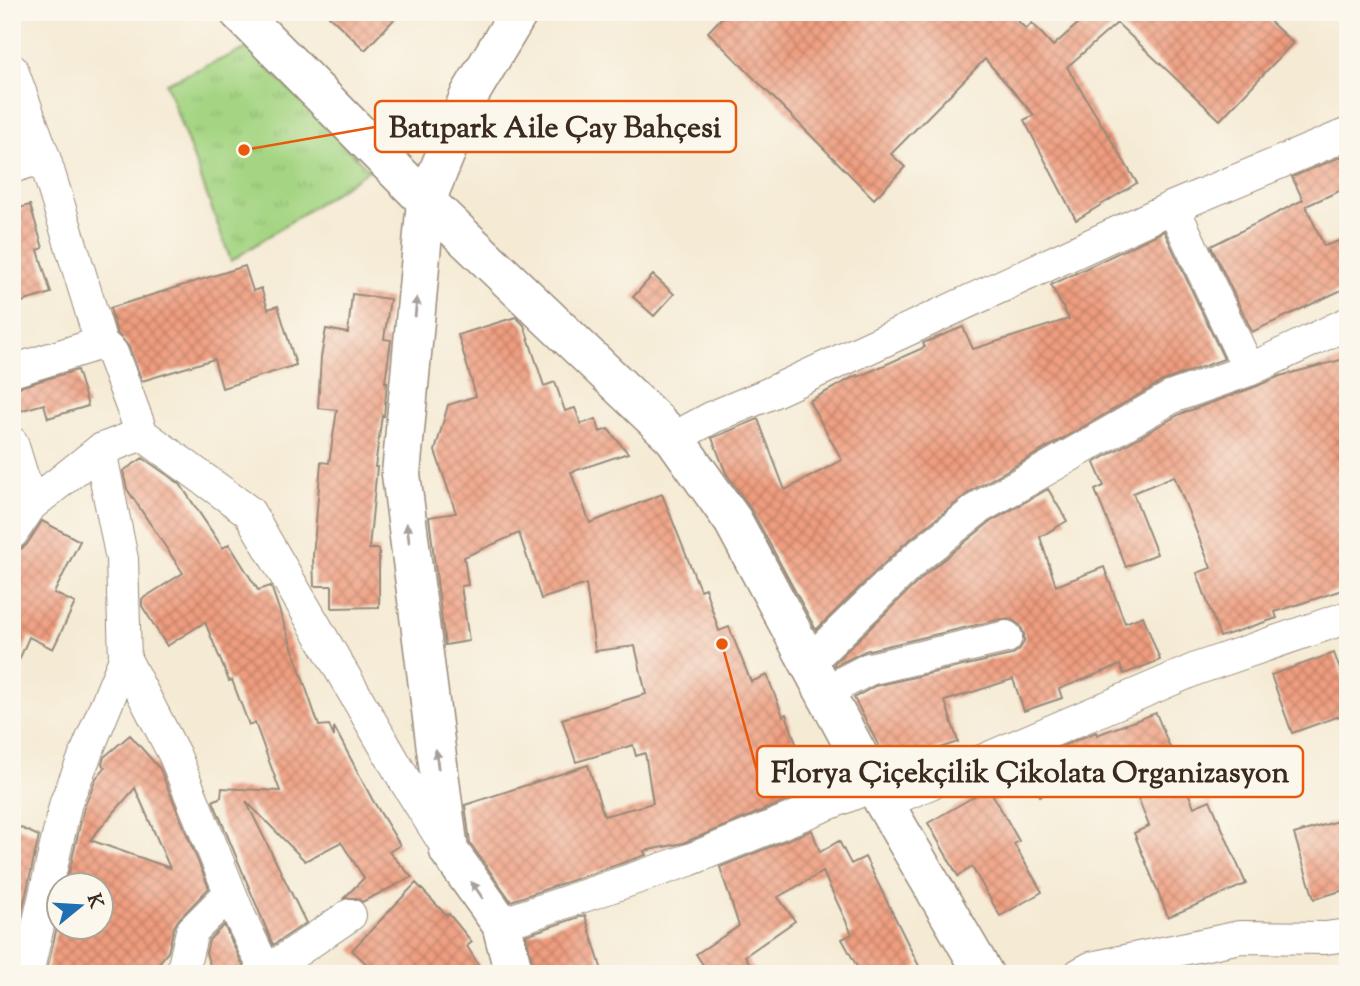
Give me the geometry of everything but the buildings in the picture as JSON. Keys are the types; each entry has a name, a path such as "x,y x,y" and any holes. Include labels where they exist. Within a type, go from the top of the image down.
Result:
{"main road":[{"path":"239,12 426,201 674,438 733,521 879,794 984,974"},
{"path":"514,974 501,924 449,851 401,474 426,201 470,94 519,12"}],"street":[{"path":"12,70 44,157 101,343 112,354 142,434 249,512 407,784 449,851"},
{"path":"674,438 713,417 1173,207 1348,134"},
{"path":"12,167 44,157"},
{"path":"1173,207 1249,370"},
{"path":"817,677 908,566 980,507 1172,397 1249,370 1348,323"},
{"path":"12,371 101,343"},
{"path":"12,533 31,505 100,450 142,434"},
{"path":"12,443 31,505"},
{"path":"27,974 65,803 125,659 122,559 100,450"},
{"path":"501,924 879,794 1196,669 1348,617"},
{"path":"817,677 1006,637"},
{"path":"125,659 175,756 230,893 266,973 350,915"},
{"path":"182,974 192,931 230,893"},
{"path":"1080,974 1091,968 1240,937 1325,938 1348,935"}],"green space":[{"path":"248,48 369,170 231,261 166,83"}],"place":[{"name":"Batıpark Aile Çay Bahçesi","path":"244,150"},
{"name":"Florya Çiçekçilik Çikolata Organizasyon","path":"722,644"}]}
